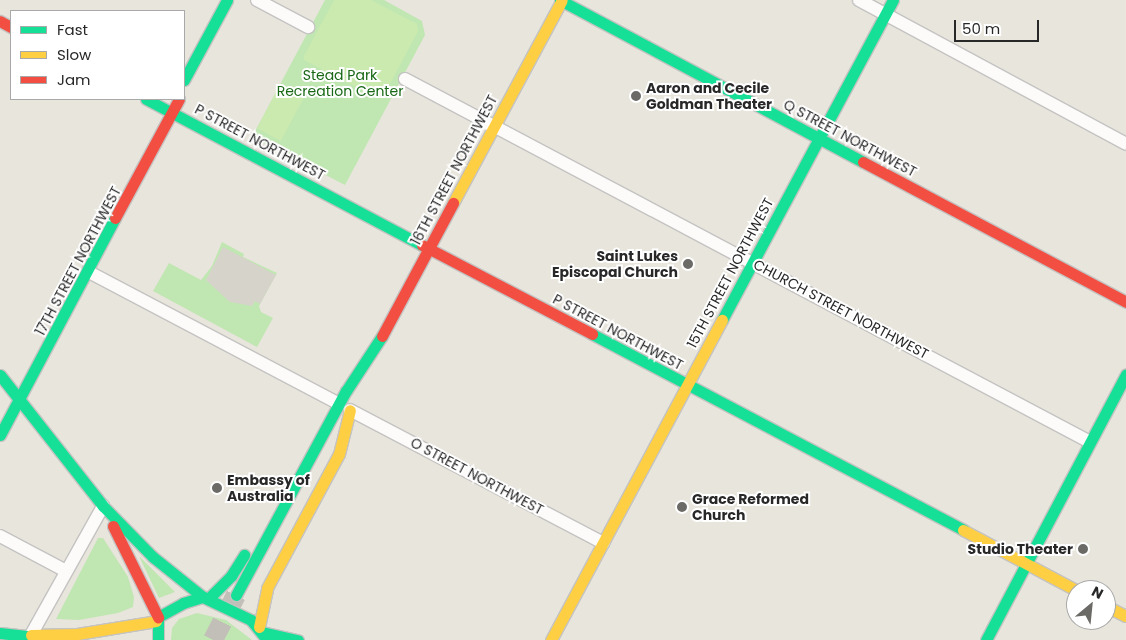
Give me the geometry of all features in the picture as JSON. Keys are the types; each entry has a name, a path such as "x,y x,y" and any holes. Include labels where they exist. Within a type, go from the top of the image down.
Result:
{"main road":[{"path":"185,78 227,0"},
{"name":"16TH STREET NORTHWEST","path":"236,595 339,404 372,355 561,0"},
{"name":"Q STREET NORTHWEST","path":"561,0 1126,302"},
{"name":"15TH STREET NORTHWEST","path":"552,640 893,0"},
{"name":"P STREET NORTHWEST","path":"148,100 1066,585"},
{"name":"17TH STREET NORTHWEST","path":"0,435 89,272 178,100"},
{"name":"16TH STREET NORTHWEST","path":"252,593 350,410 372,355"},
{"path":"0,374 103,506 153,557 206,598 251,620 262,633 280,634 298,640"},
{"path":"986,640 1126,375"},
{"name":"16TH STREET NORTHWEST","path":"206,598 235,571 308,438 339,404"},
{"name":"16TH STREET NORTHWEST","path":"262,633 267,588 339,454 350,410"},
{"path":"103,506 157,619 158,640"},
{"path":"31,636 77,634 157,619 183,603 206,598"},
{"path":"0,633 57,640"}],"street":[{"path":"257,0 308,27"},
{"path":"859,0 1126,144"},
{"name":"CHURCH STREET NORTHWEST","path":"405,79 1090,442"},
{"path":"89,272 339,404"},
{"name":"O STREET NORTHWEST","path":"350,410 603,543"},
{"path":"31,636 103,506"},
{"path":"0,536 66,571"}],"green space":[{"name":"Stead Park Recreation Center","path":"325,0 384,0 422,21 425,35 345,185 252,137"},
{"path":"334,0 371,0 417,24 418,31 383,97 375,97 304,60 304,56"},
{"path":"280,85 304,98 281,141 257,128"},
{"path":"222,242 244,254 243,257 277,273 259,306 261,312 273,318 257,347 153,291 169,263 201,280 212,266"},
{"path":"98,538 103,538 128,577 134,597 133,607 118,613 79,620 56,619"},
{"path":"139,556 175,592 159,598"},
{"path":"197,613 226,620 252,640 171,640 172,628 179,619"}],"shaded area":[{"path":"223,247 276,275 260,304 255,301 252,306 230,302 206,280"}],"tunnel":[{"path":"213,640 236,595"}],"traffic: fast":[{"path":"185,78 227,0"},
{"path":"560,0 863,162"},
{"path":"722,320 893,0"},
{"path":"148,100 422,245"},
{"path":"0,435 115,218"},
{"path":"592,334 963,530"},
{"path":"236,595 346,391 382,336"},
{"path":"0,375 103,506 153,557 203,597"},
{"path":"986,640 1126,375"},
{"path":"208,599 231,576 244,555"},
{"path":"158,640 158,617 183,603 203,597 251,620 267,640"},
{"path":"262,632 298,640"},
{"path":"0,633 45,638"}],"traffic: slow":[{"path":"453,203 562,0"},
{"path":"551,640 722,320"},
{"path":"259,627 267,588 339,454 350,410"},
{"path":"963,530 1066,585"},
{"path":"1116,611 1126,616"},
{"path":"31,635 77,634 156,621"}],"traffic: jam":[{"path":"0,21 10,26"},
{"path":"115,218 178,100"},
{"path":"863,162 1126,302"},
{"path":"382,336 453,203"},
{"path":"422,245 592,334"},
{"path":"113,526 158,617"}],"place":[{"name":"Aaron and Cecile Goldman Theater","path":"636,96"},
{"name":"Saint Lukes Episcopal Church","path":"688,264"},
{"name":"Embassy of Australia","path":"217,488"},
{"name":"Grace Reformed Church","path":"682,507"},
{"name":"Studio Theater","path":"1083,549"}]}
